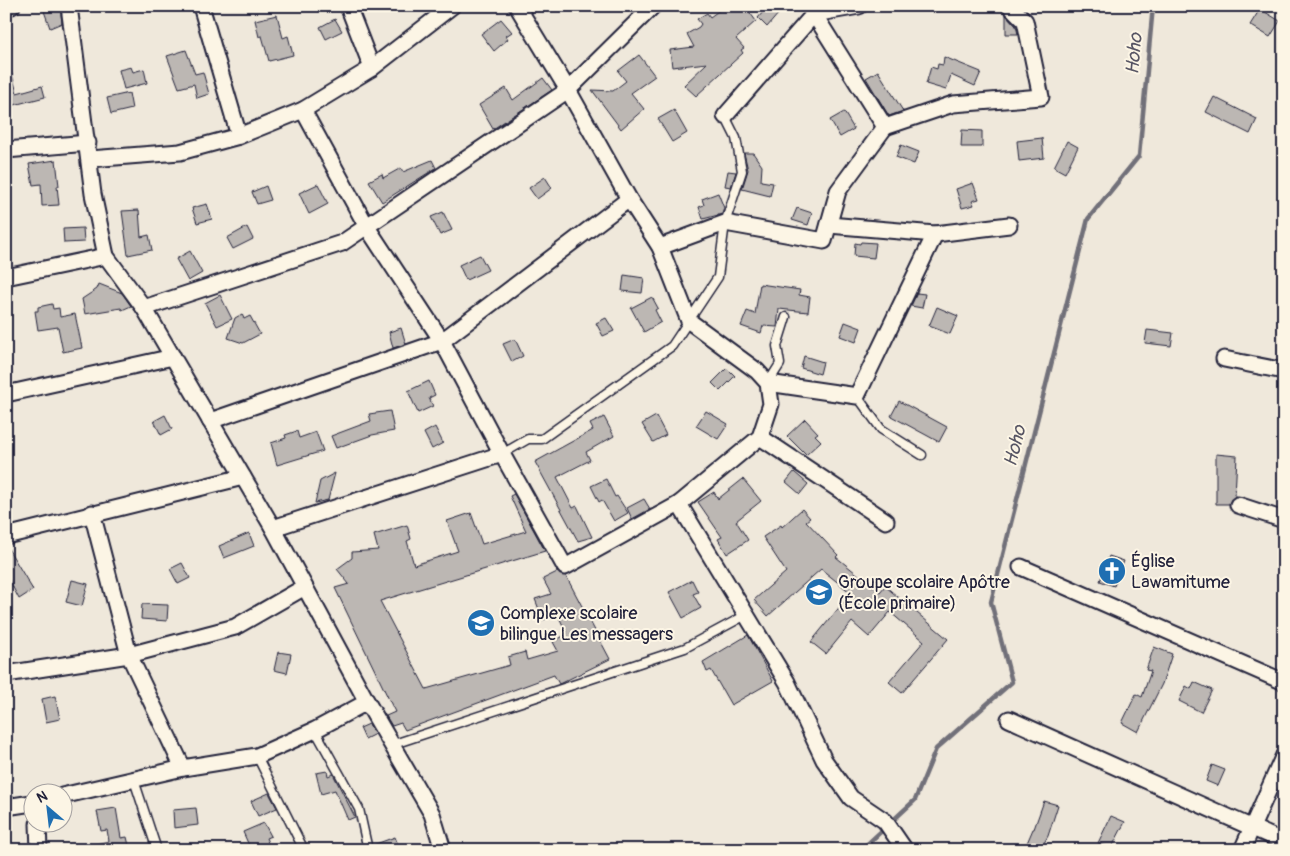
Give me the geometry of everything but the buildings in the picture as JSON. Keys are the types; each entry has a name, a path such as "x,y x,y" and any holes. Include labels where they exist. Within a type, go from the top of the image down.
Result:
{"street":[{"path":"6,8 12,6"},
{"path":"69,6 93,194 106,256 144,308 273,528 367,702 432,814 443,850"},
{"path":"201,6 238,136"},
{"path":"348,6 372,68"},
{"path":"90,159 180,152 238,136 303,110 372,68 452,6"},
{"path":"303,110 367,227 442,341 565,567 679,504 760,437 771,404 768,384 757,371 689,321 660,247 629,199 568,90 517,6"},
{"path":"144,308 342,242 367,227 568,90 653,6"},
{"path":"725,116 812,10 859,6"},
{"path":"660,247 725,224 824,241 838,191 885,127 953,104 1041,97 1025,21 1010,6"},
{"path":"812,10 885,127"},
{"path":"6,150 88,143"},
{"path":"210,421 442,341 629,199"},
{"path":"829,225 935,234 1009,225"},
{"path":"768,384 857,396 935,234"},
{"path":"6,277 106,256"},
{"path":"6,394 173,357"},
{"path":"1224,359 1284,371"},
{"path":"760,437 886,521"},
{"path":"273,528 502,454"},
{"path":"6,536 92,513 243,477"},
{"path":"679,504 787,682 824,760 851,798 888,825 905,850"},
{"path":"1238,505 1284,520"},
{"path":"92,513 130,655 183,768"},
{"path":"1022,566 1284,682"},
{"path":"6,674 130,655 235,627 304,588"},
{"path":"72,794 183,768 256,756 315,730 367,702"},
{"path":"1009,718 1284,842"},
{"path":"1242,850 1250,828 1284,755"},
{"path":"6,807 22,805"},
{"path":"38,834 39,850"}],"lane":[{"path":"502,454 528,439 542,439 672,346 689,321 718,277 725,224 742,171 736,138 725,116"},
{"path":"768,384 780,364 777,346 786,317"},
{"path":"857,396 881,429 922,455"},
{"path":"392,745 685,648 746,615"},
{"path":"315,730 359,809 368,850"},
{"path":"256,756 304,850"},
{"path":"134,780 157,850"}],"waterway":[{"name":"Hoho","path":"861,850 915,800 936,749 1012,682 991,602 1088,219 1139,156 1153,6"}],"place":[{"name":"Église Lawamitume","path":"1112,571"},
{"name":"Groupe scolaire Apôtre (École primaire)","path":"819,592"},
{"name":"Complexe scolaire bilingue Les messagers","path":"481,623"}]}
